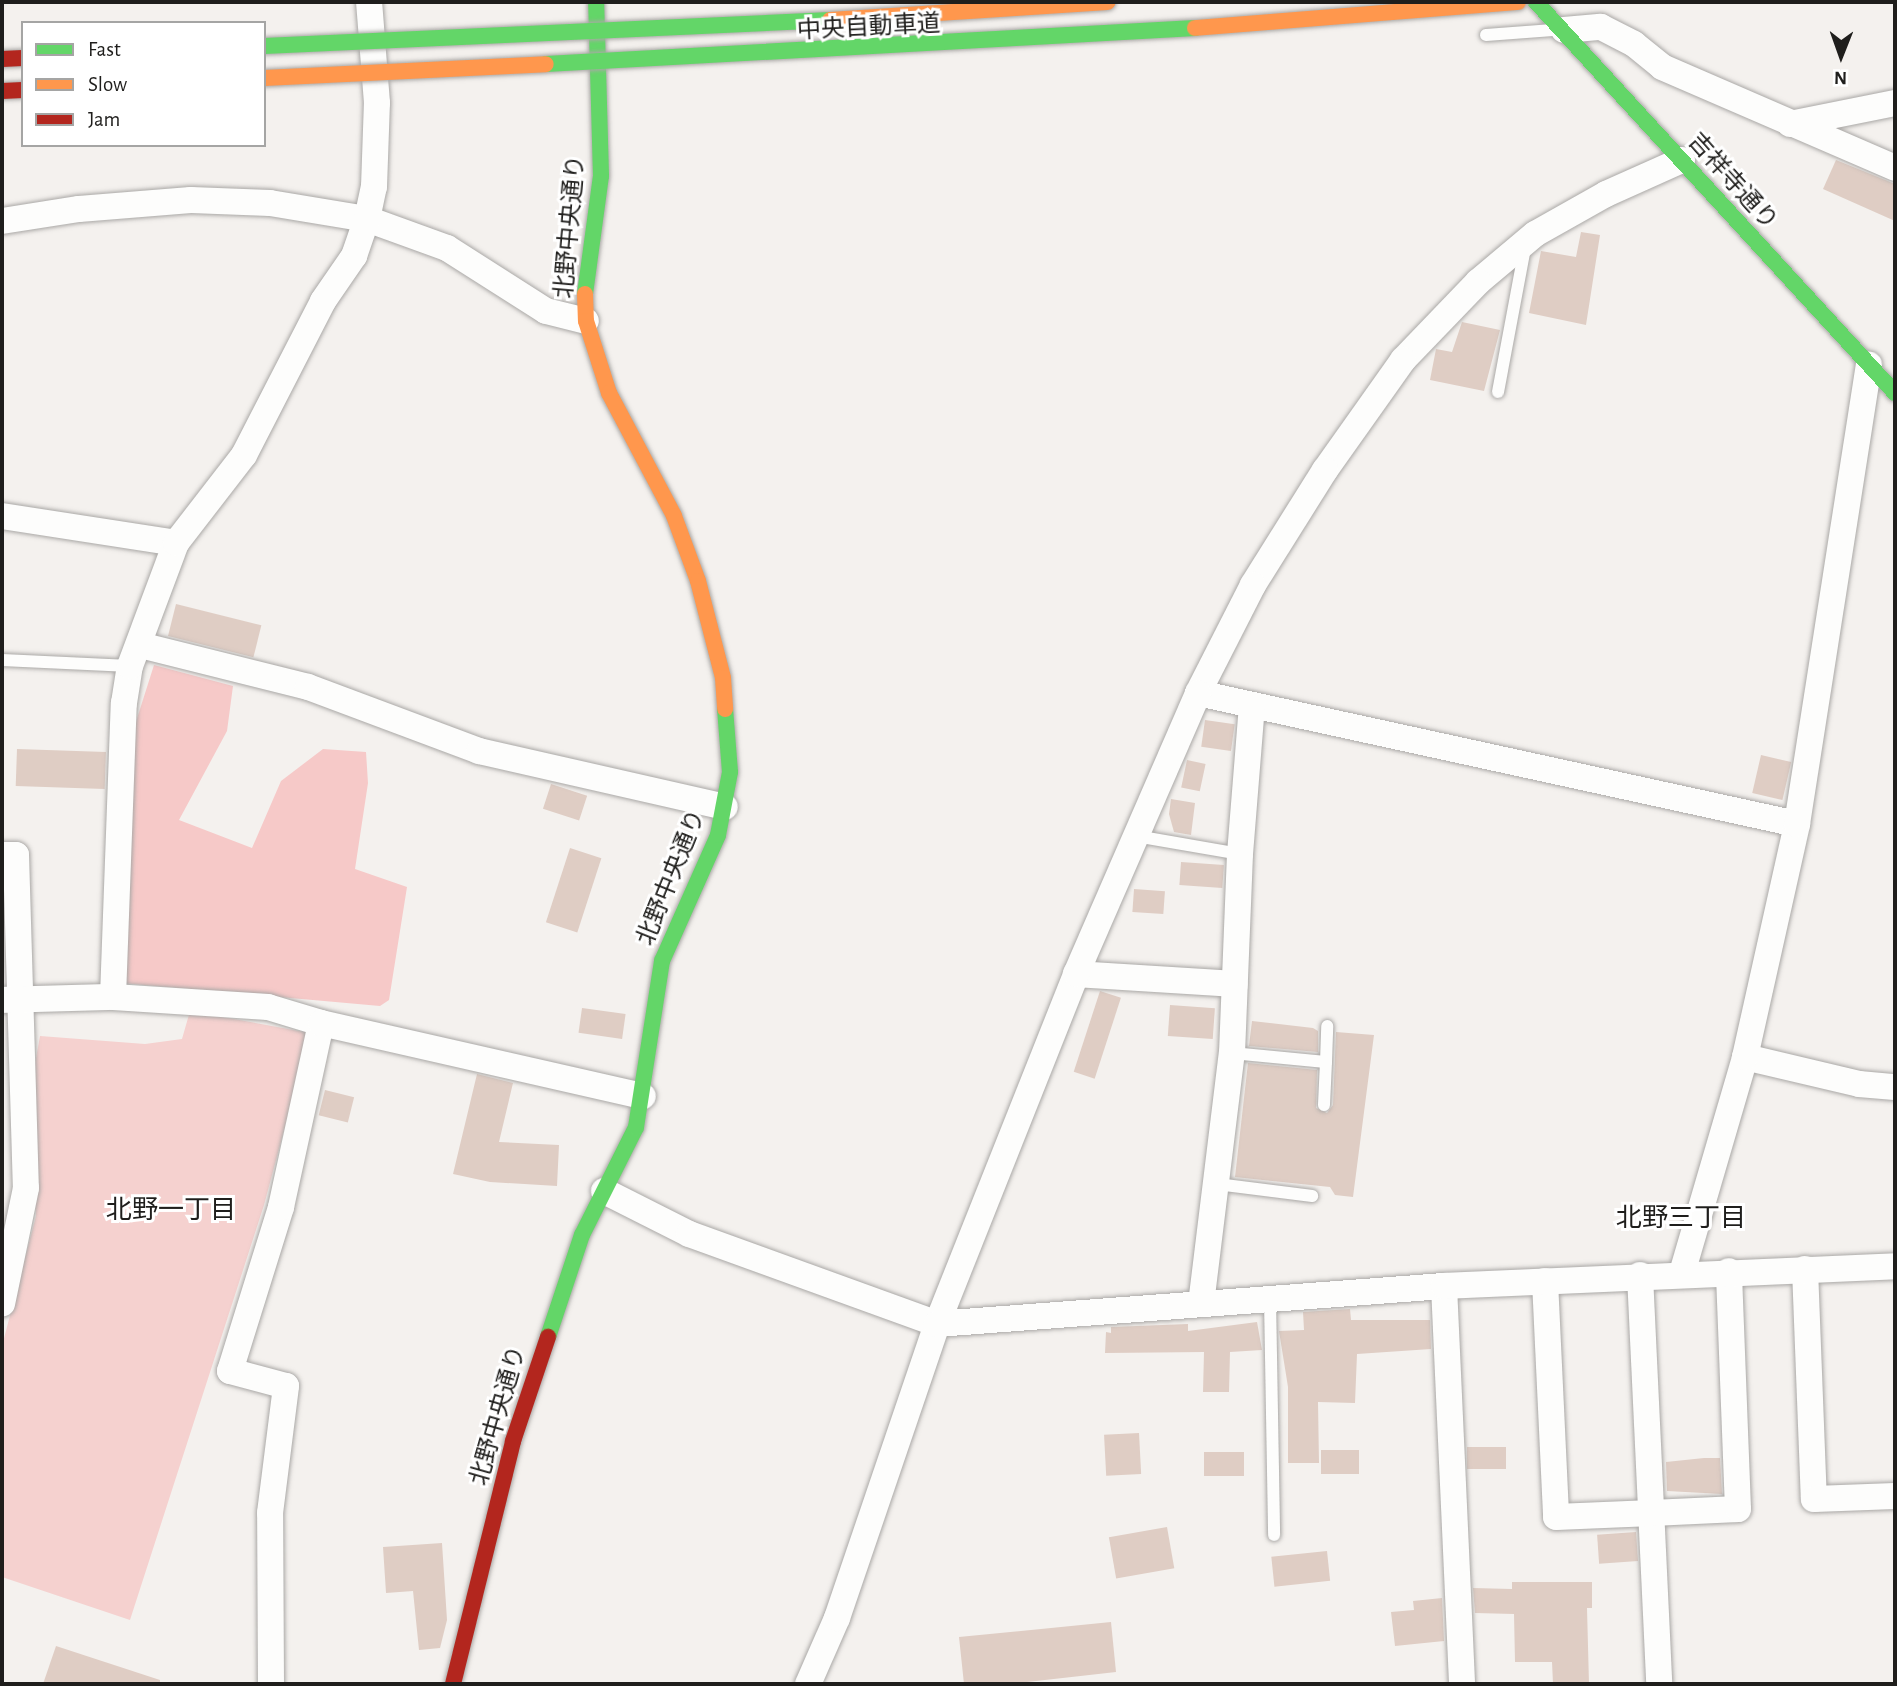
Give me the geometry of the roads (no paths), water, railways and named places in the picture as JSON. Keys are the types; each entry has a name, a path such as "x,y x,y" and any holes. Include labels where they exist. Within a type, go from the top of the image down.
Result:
{"main road":[{"name":"北野中央通り","path":"453,1684 513,1441 582,1236 636,1127 643,1096 662,961 718,835 730,772 727,710 709,617 674,516 609,393 586,321 584,282 601,177 596,2"},
{"name":"中央自動車道","path":"266,46 789,22 1107,2"},
{"name":"中央自動車道","path":"266,78 1049,40 1518,2"},
{"name":"吉祥寺通り","path":"1536,2 1895,393"},
{"path":"2,59 21,58"},
{"path":"2,91 21,90"}],"street":[{"path":"113,997 124,703 135,656 176,543 244,454 323,301 354,256 367,219 374,187 377,103 369,2"},
{"path":"1564,30 1601,27 1634,44 1662,67 1895,168"},
{"path":"1790,124 1895,103"},
{"path":"808,1684 837,1618 937,1324 1076,974 1198,693 1253,585 1325,470 1403,360 1478,282 1526,241 1606,194 1682,160"},
{"path":"2,221 79,208 191,201 270,203 367,219 447,248 546,311 586,321"},
{"path":"1682,1273 1745,1057 1797,824 1869,365"},
{"path":"2,516 176,543"},
{"path":"135,656 308,687 479,751 725,807"},
{"path":"1198,693 1797,824"},
{"path":"1201,1304 1232,1053 1240,855 1252,705"},
{"path":"2,855 16,855 10,1000 13,1203 2,1304"},
{"path":"1076,974 1235,984"},
{"path":"10,1000 113,997 268,1007 321,1023 643,1096"},
{"path":"271,1684 270,1513 286,1386 230,1371 281,1207 321,1023"},
{"path":"1745,1057 1859,1084 1895,1087"},
{"path":"604,1191 689,1234 937,1324 1444,1286 1682,1273 1895,1266"},
{"path":"1805,1269 1814,1499 1895,1496"},
{"path":"1545,1281 1556,1517 1738,1509 1729,1271"},
{"path":"1640,1275 1659,1684"},
{"path":"1444,1286 1462,1684"}],"lane":[{"path":"1486,35 1564,30"},
{"path":"1498,392 1526,241"},
{"path":"2,660 135,656"},
{"path":"1136,836 1240,855"},
{"path":"1324,1105 1327,1027"},
{"path":"1232,1053 1326,1062"},
{"path":"1217,1184 1312,1196"},
{"path":"1270,1299 1274,1535"}],"district":[{"name":"北野一丁目","path":"171,1211"},
{"name":"北野三丁目","path":"1681,1219"}]}
